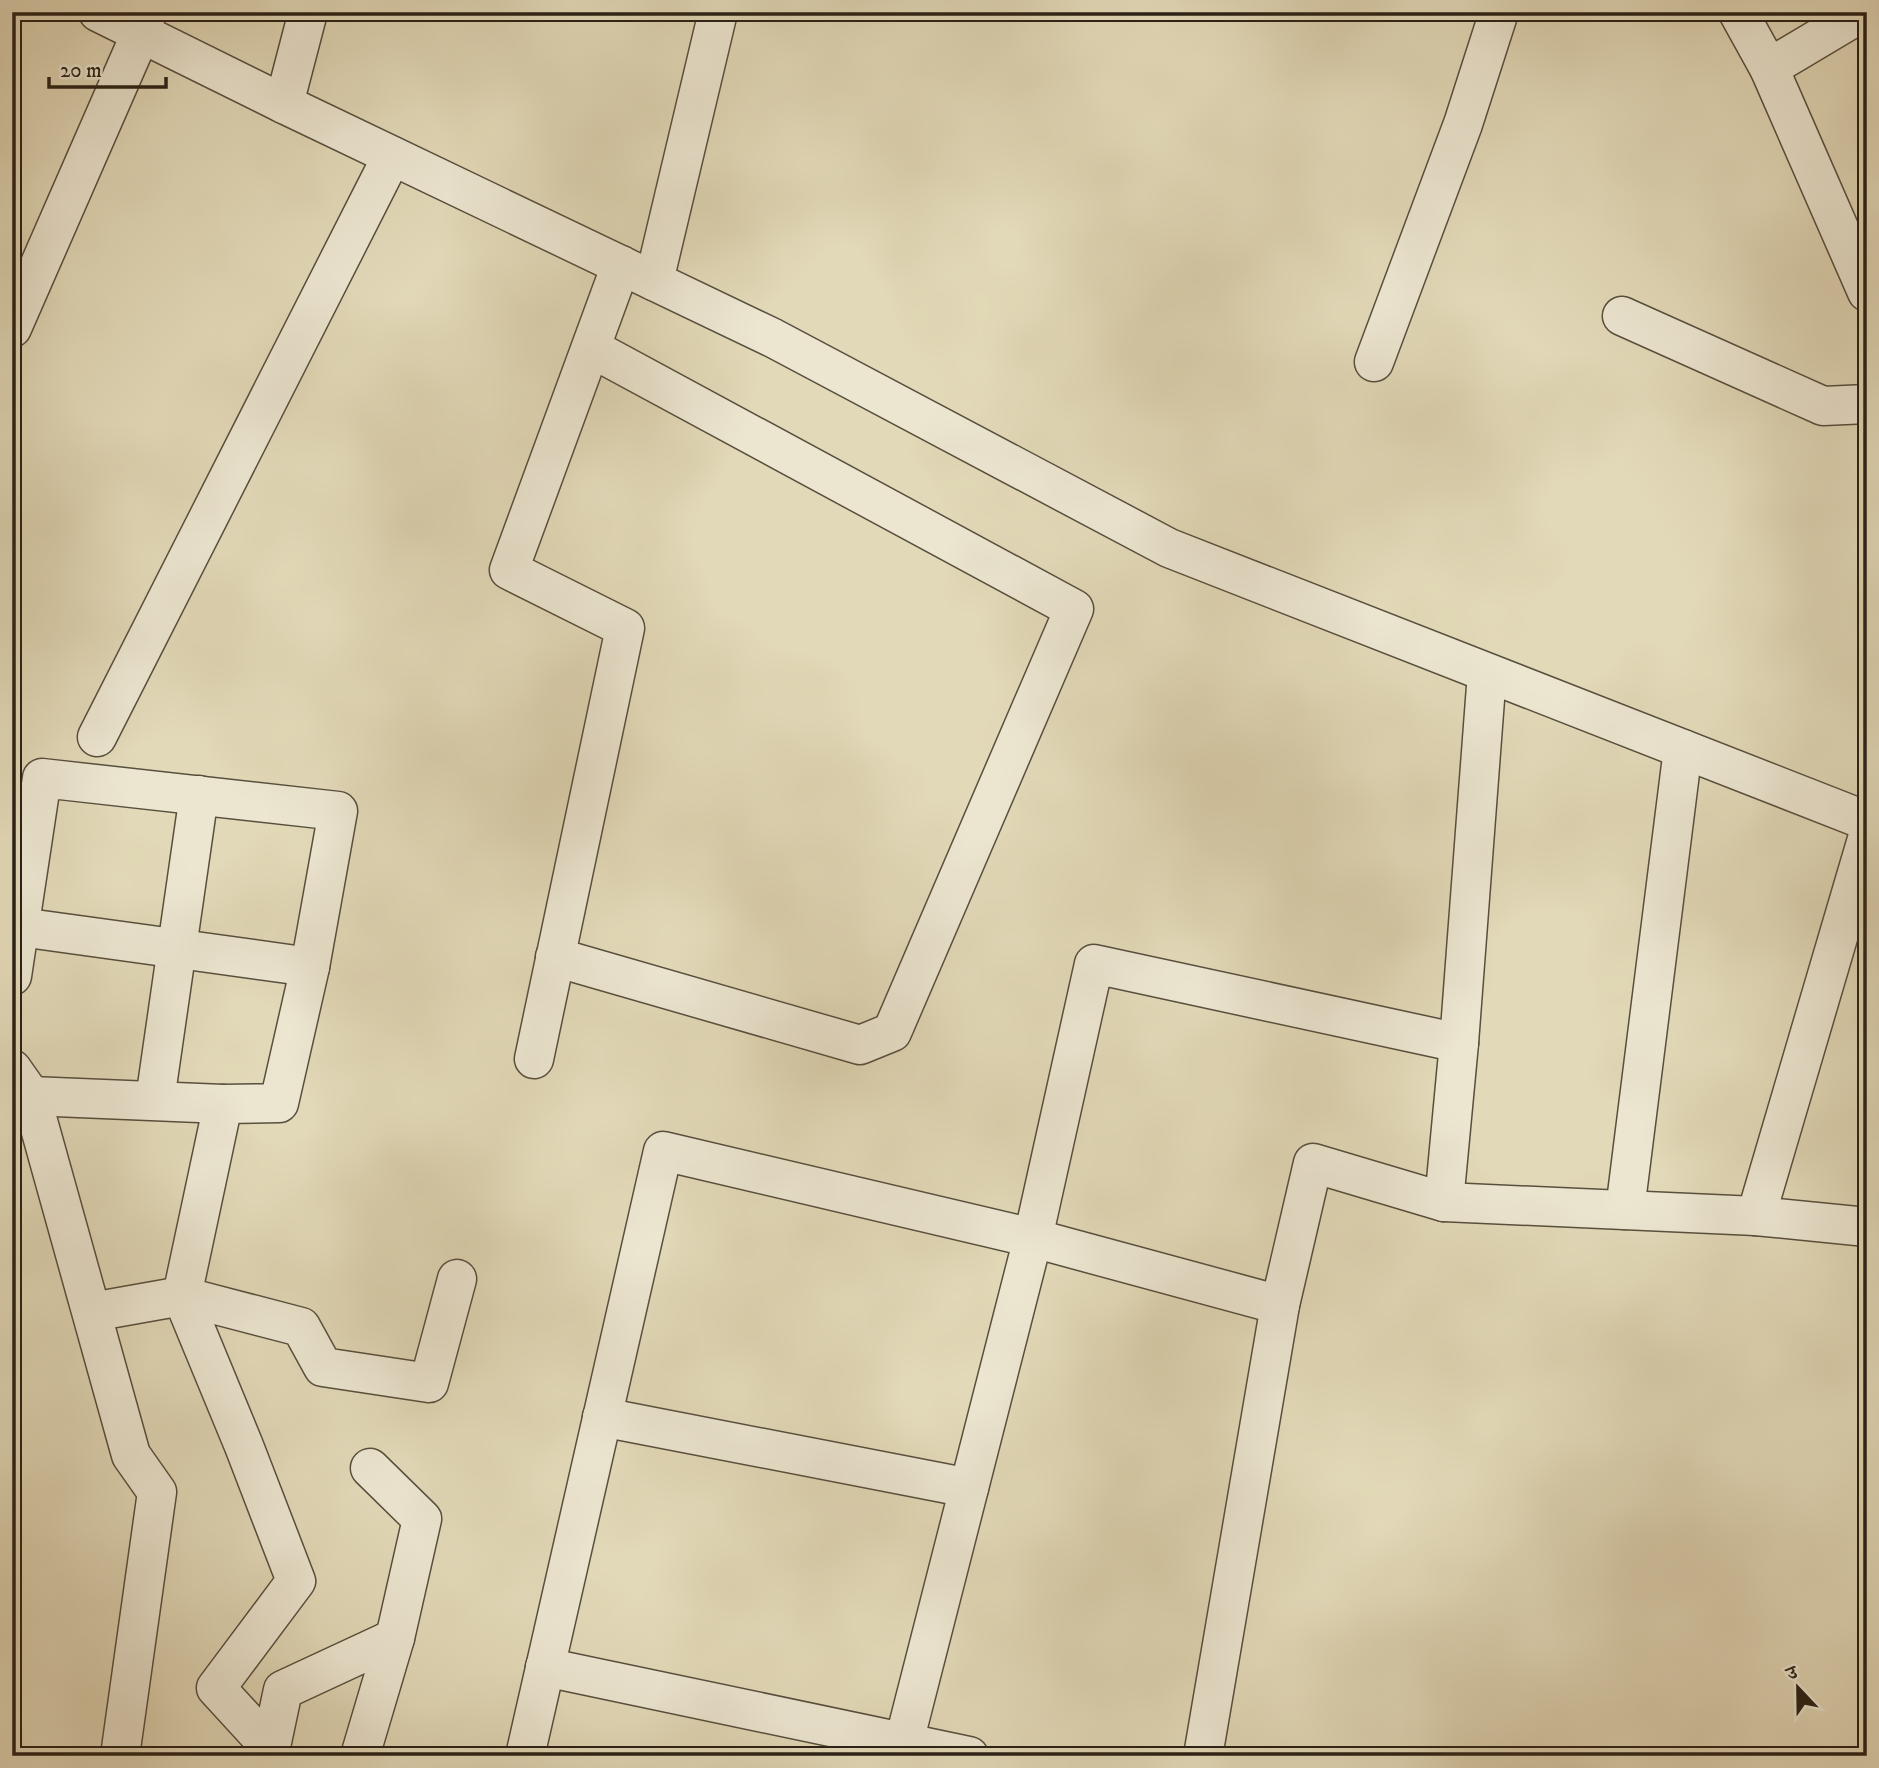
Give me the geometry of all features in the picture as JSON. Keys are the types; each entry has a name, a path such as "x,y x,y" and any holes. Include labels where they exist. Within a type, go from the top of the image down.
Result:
{"street":[{"path":"98,12 144,23 284,104 773,338 1170,548 1867,821"},
{"path":"284,104 308,12"},
{"path":"534,1059 625,628 509,570 591,348 637,273 718,12"},
{"path":"1374,362 1463,124 1499,12"},
{"path":"1738,12 1769,68 1867,292"},
{"path":"1769,68 1863,12"},
{"path":"12,328 144,23"},
{"path":"97,737 393,156"},
{"path":"1622,316 1824,406 1867,404"},
{"path":"555,957 860,1045 892,1032 1074,610 591,348"},
{"path":"1444,1202 1487,673"},
{"path":"1625,1210 1683,750"},
{"path":"12,976 42,778 338,811 310,967 279,1103 223,1104 155,1100 22,1083 92,1312 131,1455 178,1520 144,1756"},
{"path":"155,1100 198,795"},
{"path":"1756,1216 1867,839"},
{"path":"20,927 310,967"},
{"path":"904,1742 1033,1238 1094,964 1459,1042"},
{"path":"223,1104 182,1296 296,1581 216,1688 270,1752"},
{"path":"525,1756 663,1151 1033,1238 1280,1306"},
{"path":"1203,1756 1280,1306 1313,1163 1444,1202 1756,1216 1867,1227"},
{"path":"92,1312 182,1296 301,1327 323,1367 429,1383 457,1279"},
{"path":"602,1417 969,1488"},
{"path":"360,1756 395,1639 422,1518 370,1468"},
{"path":"120,1756 158,1492"},
{"path":"270,1752 283,1690 395,1639"},
{"path":"545,1667 969,1756"}]}
